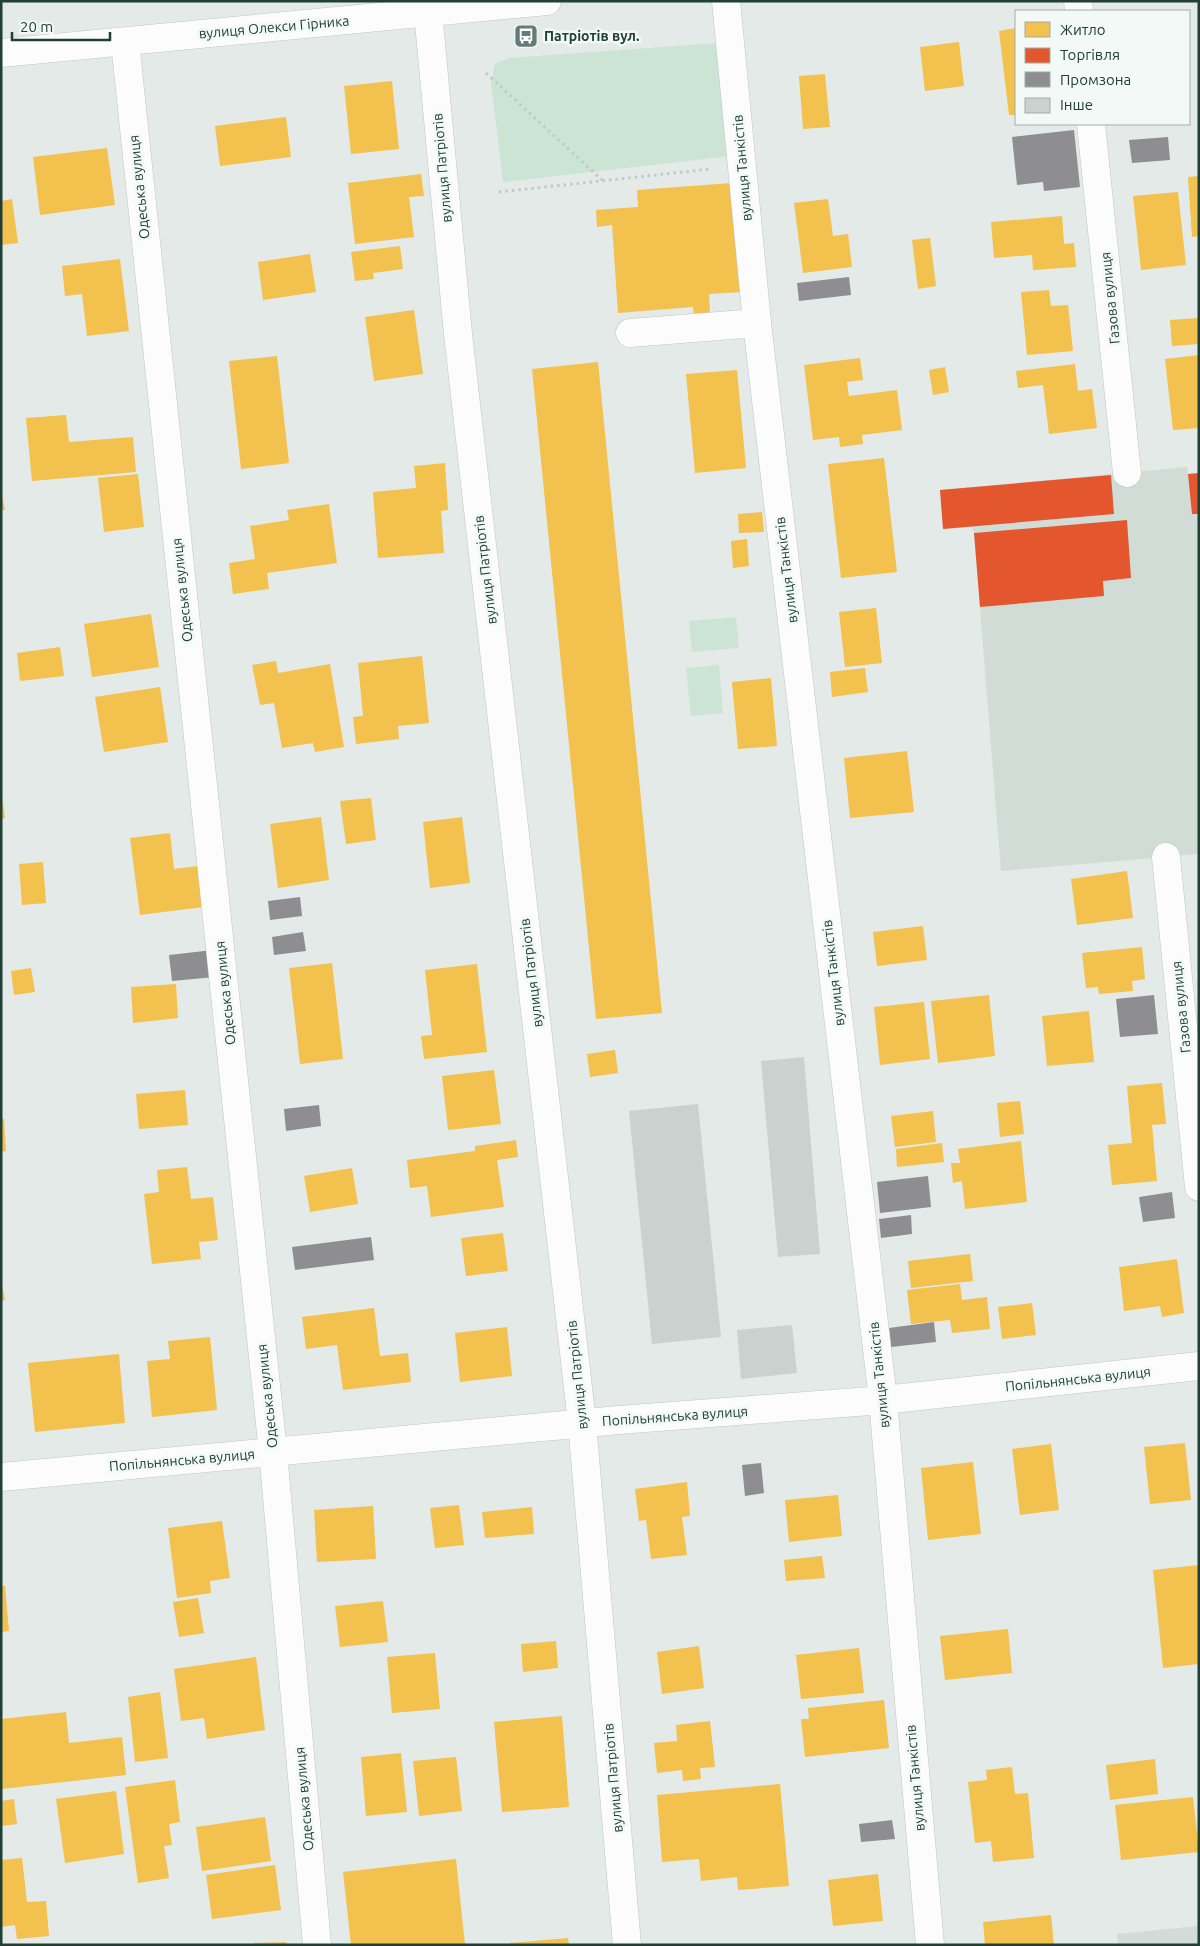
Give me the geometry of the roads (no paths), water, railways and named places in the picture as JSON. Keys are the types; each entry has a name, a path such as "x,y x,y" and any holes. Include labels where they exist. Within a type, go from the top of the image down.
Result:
{"street":[{"name":"вулиця Олекси Гірника","path":"1,53 125,42 428,7 547,1"},
{"name":"вулиця Танкістів","path":"726,1 757,323 883,1400 930,1945"},
{"name":"вулиця Патріотів","path":"428,7 458,334 582,1423 627,1945"},
{"name":"Одеська вулиця","path":"125,42 273,1452 317,1945"},
{"name":"Газова вулиця","path":"1091,125 1127,473"},
{"path":"630,333 757,323"},
{"name":"Газова вулиця","path":"1166,857 1199,1187"},
{"name":"Попільнянська вулиця","path":"1,1477 582,1423 883,1400 1199,1366"}],"place":[{"name":"Патріотів вул.","path":"526,36"}]}
